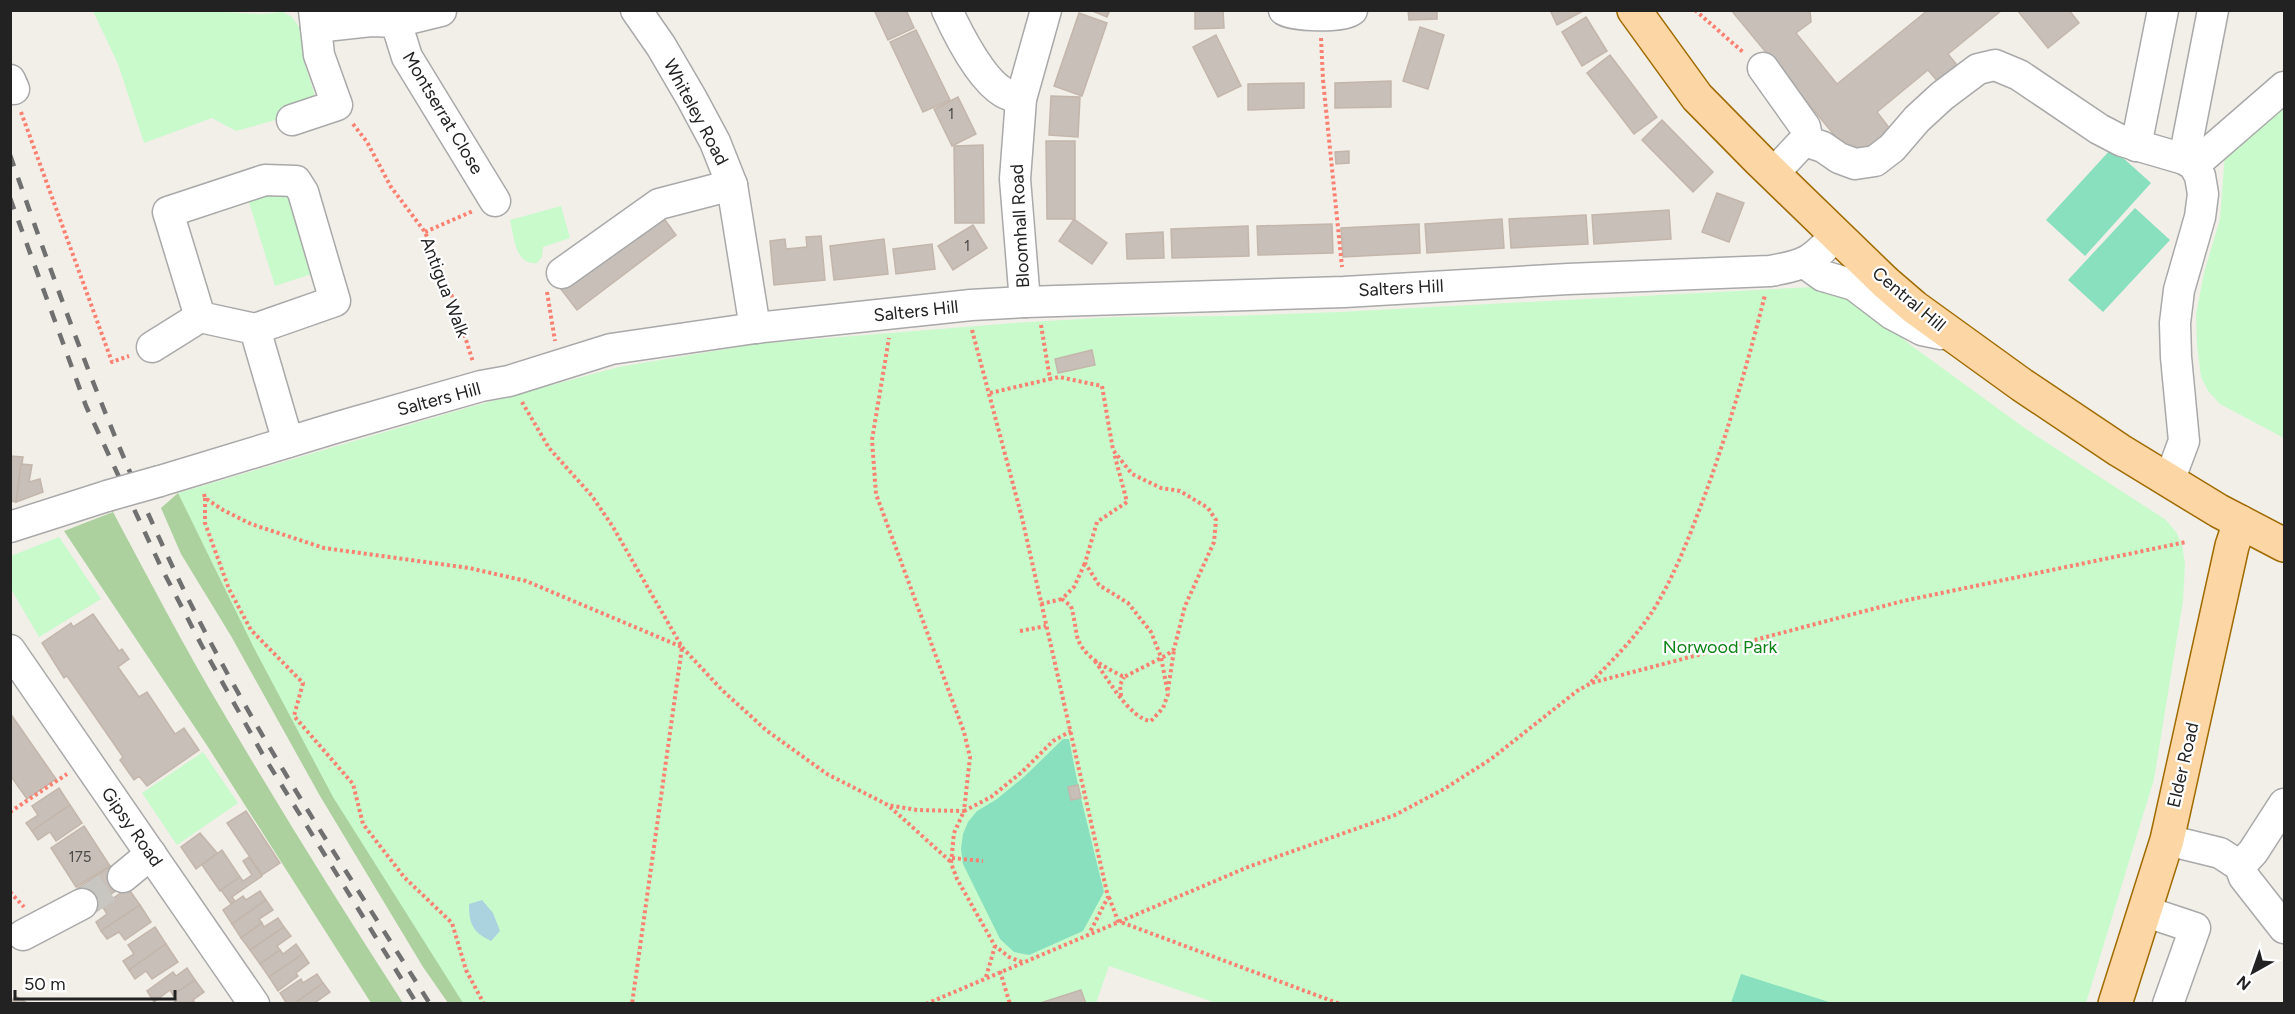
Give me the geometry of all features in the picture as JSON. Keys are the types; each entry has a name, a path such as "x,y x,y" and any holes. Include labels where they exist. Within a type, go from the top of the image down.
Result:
{"main road":[{"name":"Central Hill","path":"1634,10 1696,97 1885,282 1953,336 2070,417 2169,481 2284,545"},
{"name":"Elder Road","path":"2115,1004 2167,840 2232,546 2240,522"}],"street":[{"name":"Whiteley Road","path":"636,10 661,46 716,142 732,185 755,328"},
{"path":"947,10 960,39 978,65 1003,92 1021,99"},
{"name":"Bloomhall Road","path":"1032,302 1015,179 1021,99 1046,10"},
{"path":"1284,10 1291,14 1348,13 1352,10"},
{"path":"2136,146 2163,10"},
{"path":"2189,162 2213,10"},
{"path":"292,120 337,105 319,55 315,19 396,22 441,12"},
{"name":"Montserrat Close","path":"396,22 407,57 495,201"},
{"path":"1773,174 1800,145 1808,142 1823,147 1839,158 1855,164 1875,161 1892,148 1917,119 1942,96 1978,69 1995,65 2019,75 2099,129 2136,146 2189,162 2200,176 2203,194 2200,218 2179,290 2175,323 2184,441 2169,481"},
{"path":"1763,68 1805,127 1808,142"},
{"path":"2189,162 2284,87"},
{"path":"152,347 200,317 255,329 335,301 303,192 296,181 265,180 168,212 200,317"},
{"path":"554,281 659,204 732,185"},
{"name":"Salters Hill","path":"10,527 160,481 200,485 288,442 611,349 755,328 971,305 1344,292 1568,279 1770,271 1796,267 1805,263 1816,256 1836,235"},
{"path":"1805,263 1824,276 1854,285 1892,314 1922,330 1953,336"},
{"path":"255,329 288,442"},
{"name":"Gipsy Road","path":"10,650 254,1004"},
{"path":"2240,866 2253,852 2284,804"},
{"path":"2167,840 2220,853 2240,866 2244,877 2284,928"},
{"path":"123,877 151,854"},
{"path":"23,935 82,904"},
{"path":"2145,910 2195,928 2168,1004"}],"path":[{"path":"1695,10 1763,68"},
{"path":"1320,14 1323,80 1344,292"},
{"path":"12,85 112,362 152,347"},
{"name":"Antigua Walk","path":"337,105 367,142 391,188 425,232 453,299 495,384 592,496 613,527 682,647"},
{"path":"425,232 495,201"},
{"path":"1591,683 1620,652 1653,610 1688,541 1714,470 1746,367 1770,271"},
{"path":"554,281 559,365"},
{"path":"1032,302 1050,379"},
{"path":"971,305 971,327 1022,518 1108,897 1118,921 1340,1004"},
{"path":"889,334 872,440 876,494 964,732 970,756 964,811 954,833 951,860 957,879 995,946 1009,957 1022,962"},
{"path":"989,393 1059,377 1102,386 1113,450 1127,502 1097,522 1085,563 1074,587 1062,599 1041,604"},
{"path":"1062,599 1071,606 1079,642 1094,659 1120,697 1145,720 1151,721 1163,708 1168,694 1174,649 1185,606 1214,542 1216,520 1208,508 1180,490 1161,488 1132,474 1113,450"},
{"path":"200,485 223,510 252,524 324,548 469,568 526,581 682,647 722,690 766,730 827,774 888,805 951,860 983,861"},
{"path":"200,485 205,523 229,589 251,630 303,683 294,716 353,784 363,824 404,876 452,923 466,970 484,1004"},
{"path":"926,1004 1248,867 1395,815 1444,789 1491,759 1577,691 1591,683 1903,601 2186,542"},
{"path":"1085,563 1099,585 1123,599 1138,613 1151,633 1161,657 1168,694"},
{"path":"1020,631 1046,626"},
{"path":"632,1004 682,647"},
{"path":"1120,697 1120,685 1124,677 1174,649"},
{"path":"1094,659 1124,677"},
{"path":"888,805 917,810 964,811 991,797 1022,772 1053,741 1071,731"},
{"path":"10,812 87,761"},
{"path":"1090,933 1108,897"},
{"path":"985,978 992,963 995,946"},
{"path":"1000,971 1010,1004"}],"green space":[{"path":"189,10 262,14 283,12 292,17 300,28 303,58 319,108 236,131 212,118 144,143 118,64 93,11"},
{"path":"2284,99 2284,438 2220,404 2208,391 2201,377 2196,314 2204,273 2220,219 2225,153"},
{"path":"2112,148 2151,183 2085,256 2046,220"},
{"path":"279,189 292,197 321,271 275,286 247,196"},
{"path":"561,206 570,238 543,247 542,257 537,263 524,260 514,241 510,220"},
{"path":"2135,208 2170,240 2103,312 2068,280"},
{"name":"Norwood Park","path":"1812,287 1852,298 1912,346 2026,429 2166,520 2182,544 2185,564 2183,601 2154,779 2086,1003 1219,1004 1109,966 1096,1003 463,1003 333,797 253,646 178,493 470,407 619,367 756,344 1116,317 1339,312"},
{"path":"178,493 243,542 510,1003 448,1003 423,967 320,796 231,636 181,554 161,508"},
{"path":"113,512 181,638 245,749 403,1003 371,1003 208,747 64,531"},
{"path":"59,537 101,599 39,637 11,589 11,556"},
{"path":"1063,739 1069,739 1078,785 1068,787 1071,800 1081,798 1104,892 1083,931 1029,955 1014,952 1000,939 963,864 961,849 963,834 968,822 977,811 997,799 1025,776"},
{"path":"203,752 238,803 177,845 142,793"},
{"path":"1741,974 1832,1003 1731,1003"}],"water":[{"path":"482,900 493,913 500,931 491,941 476,931 471,923 469,904"}],"building":[{"path":"874,10 906,10 914,28 888,40"},
{"path":"1090,10 1110,10 1107,17"},
{"path":"1195,10 1223,10 1224,28 1195,29"},
{"path":"1408,10 1437,10 1437,19 1409,20"},
{"path":"1550,10 1582,10 1583,11 1557,25"},
{"path":"1731,10 1810,10 1811,22 1796,33 1837,84 1928,10 2002,10 1948,54 1957,65 1957,77 1938,82 1928,70 1877,112 1890,129 1854,159"},
{"path":"2017,10 2069,10 2079,23 2048,48"},
{"path":"1079,13 1107,23 1082,96 1054,86"},
{"path":"1586,17 1607,51 1582,66 1562,32"},
{"path":"1420,27 1444,35 1428,89 1403,81"},
{"path":"916,30 950,100 923,112 890,42"},
{"path":"1216,35 1241,86 1218,97 1193,47"},
{"path":"1610,55 1657,117 1634,134 1587,73"},
{"path":"1391,81 1391,107 1335,108 1335,83"},
{"path":"1304,83 1304,108 1248,110 1248,84"},
{"path":"1051,96 1080,97 1078,137 1049,135"},
{"path":"958,97 976,134 952,146 934,109"},
{"path":"1662,120 1713,172 1693,192 1642,140"},
{"path":"1046,141 1075,141 1075,219 1047,219"},
{"path":"983,145 984,223 955,223 954,146"},
{"path":"1349,151 1349,163 1336,164 1335,152"},
{"path":"1717,193 1744,203 1729,242 1702,232"},
{"path":"1669,210 1671,239 1594,244 1592,215"},
{"path":"660,213 676,235 577,310 560,288"},
{"path":"1586,215 1588,244 1511,248 1509,219"},
{"path":"1074,219 1107,243 1092,264 1059,241"},
{"path":"1502,219 1504,248 1427,253 1425,224"},
{"path":"1332,224 1333,253 1258,255 1257,226"},
{"path":"1419,224 1420,253 1343,257 1341,228"},
{"path":"973,225 987,248 953,270 938,246"},
{"path":"1248,226 1249,256 1172,258 1171,229"},
{"path":"1163,232 1164,258 1127,259 1126,234"},
{"path":"821,236 825,280 774,285 770,241 785,239 786,249 807,247 806,237"},
{"path":"884,239 888,274 834,280 830,246"},
{"path":"932,244 935,269 896,274 893,249"},
{"path":"1092,350 1095,365 1058,373 1055,359"},
{"path":"10,456 23,457 16,502 10,501"},
{"path":"21,464 32,465 29,482 40,479 43,492 16,502"},
{"path":"93,614 119,651 122,649 129,659 118,667 139,697 147,692 175,734 184,728 199,750 147,786 139,776 134,780 120,760 123,757 67,676 64,678 42,643 71,623 73,627"},
{"path":"10,713 56,779 27,799 10,775"},
{"path":"1078,785 1081,798 1071,800 1068,787"},
{"path":"59,788 70,805 32,831 26,823 38,815 32,806"},
{"path":"70,805 82,823 56,841 50,832 38,840 32,831"},
{"path":"246,811 280,863 262,875 227,823"},
{"path":"84,826 110,866 76,887 51,848"},
{"path":"200,833 217,853 196,869 181,847"},
{"path":"222,850 240,877 220,891 202,865"},
{"path":"249,857 262,876 232,897 235,901 231,904 221,890 240,877 243,881 252,875 243,861"},
{"path":"111,866 123,886 93,906 78,888"},
{"path":"128,888 140,905 101,931 96,922 107,914 102,906"},
{"path":"260,891 266,900 232,924 223,910 243,896 246,900"},
{"path":"266,900 273,910 259,919 262,923 241,938 232,924"},
{"path":"140,905 151,922 125,940 119,932 107,939 101,931"},
{"path":"278,918 284,927 250,950 241,938 262,923 264,927"},
{"path":"155,927 166,944 129,970 123,961 134,954 128,945"},
{"path":"284,927 291,936 277,946 280,950 260,964 250,950"},
{"path":"166,944 178,962 152,979 146,971 135,979 129,970"},
{"path":"296,944 303,954 269,977 260,964 280,950 283,954"},
{"path":"303,954 309,963 296,973 298,976 278,991 269,977"},
{"path":"187,968 195,980 173,995 170,990 154,1002 147,991 173,972 176,976"},
{"path":"317,974 323,983 294,1004 287,1004 280,993 301,979 303,983"},
{"path":"195,980 204,992 193,1000 195,1003 172,1004 177,1000 173,995"},
{"path":"323,983 330,992 316,1002 317,1004 294,1004"},
{"path":"1081,990 1086,1004 1040,1004 1040,1003"},
{"path":"15,996 27,1003 10,1004"}],"tunnel":[{"path":"82,904 123,877"}],"railway":[{"path":"10,155 104,410 146,510 197,617 227,674 292,785 430,1004"},
{"path":"10,198 86,406 161,567 263,755 417,1004"}]}
